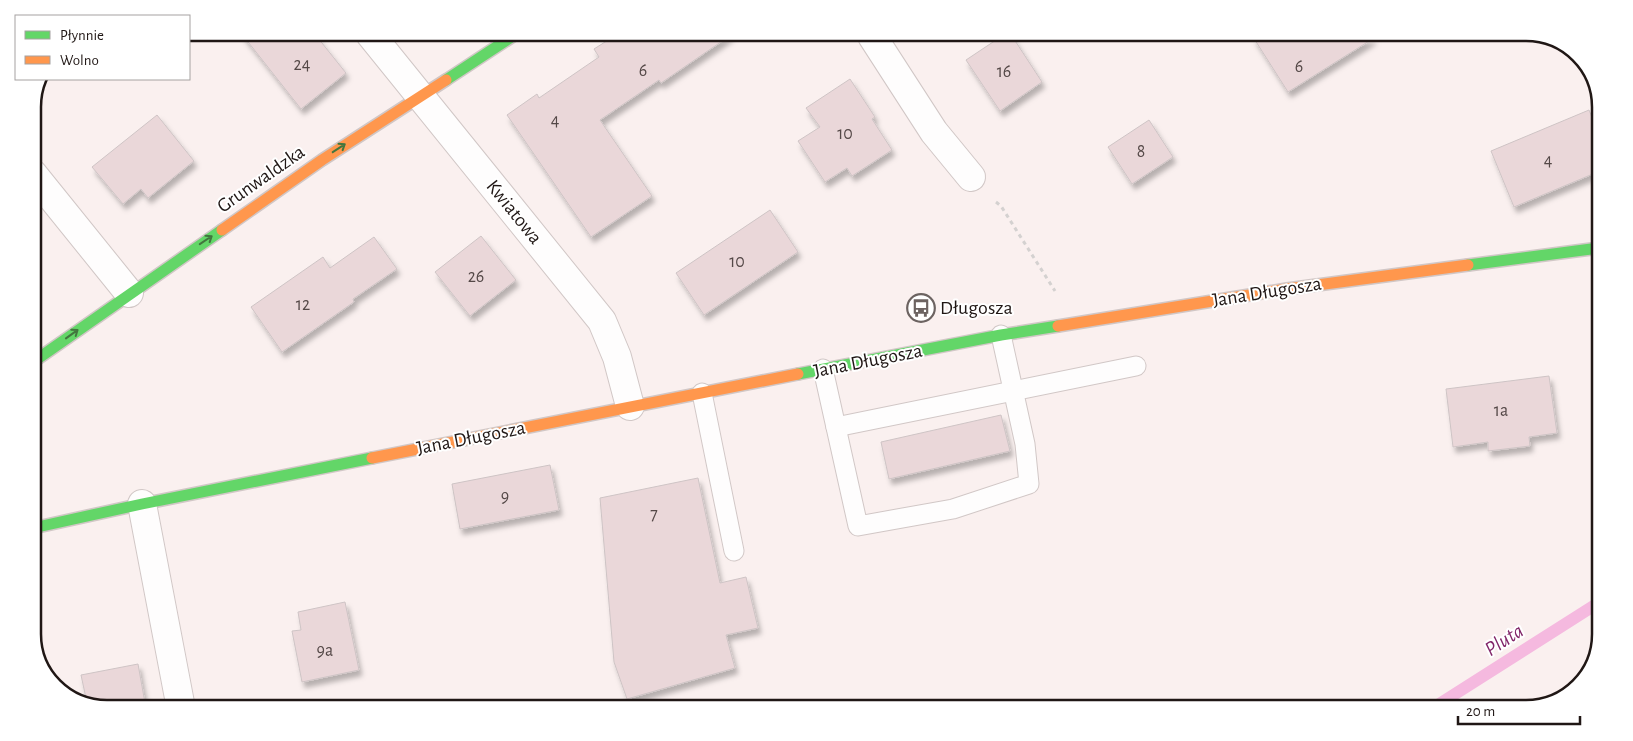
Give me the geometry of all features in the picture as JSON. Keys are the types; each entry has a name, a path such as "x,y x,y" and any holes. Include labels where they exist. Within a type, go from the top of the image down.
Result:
{"street":[{"name":"Kwiatowa","path":"376,41 602,320 617,356 630,406"},
{"name":"Grunwaldzka","path":"41,356 322,160 506,41"},
{"path":"875,41 934,132 971,177"},
{"path":"41,184 129,293"},
{"name":"Jana Długosza","path":"41,526 142,504 630,406 1001,336 1287,289 1592,249"},
{"path":"142,504 179,700"}],"lane":[{"path":"823,370 858,526 953,509 1029,484 1025,444 1001,336"},
{"path":"836,426 1136,366"},
{"path":"702,393 734,551"}],"path":[{"path":"971,177 1001,206 1076,323"}],"building":[{"path":"247,41 320,41 346,73 301,109"},
{"path":"607,41 722,41 661,83 659,80 600,120 652,196 591,237 507,115 537,94 539,98 599,57 594,49"},
{"path":"994,41 1015,41 1042,82 1000,111 966,60"},
{"path":"1256,41 1369,41 1288,92"},
{"path":"850,79 875,117 872,119 892,150 852,176 847,168 825,182 798,141 820,127 806,108"},
{"path":"1589,110 1592,117 1592,174 1514,207 1491,151"},
{"path":"157,115 194,161 148,198 141,189 123,204 92,167"},
{"path":"1149,120 1173,157 1132,184 1108,147"},
{"path":"770,210 798,252 704,315 676,273"},
{"path":"481,236 516,280 470,316 435,272"},
{"path":"374,237 397,269 353,299 354,302 282,352 251,307 323,257 330,268"},
{"path":"1549,376 1557,433 1529,437 1530,446 1488,451 1488,442 1453,447 1446,389"},
{"path":"1001,415 1010,451 889,479 881,442"},
{"path":"550,465 559,510 460,529 452,484"},
{"path":"698,478 720,583 746,577 758,628 726,635 735,668 627,699 614,662 600,498"},
{"path":"345,602 359,670 302,682 292,631 301,630 298,612"},
{"path":"138,664 144,700 107,700 85,696 81,675"}],"waterway":[{"name":"Pluta","path":"1446,700 1592,607"}],"traffic: fast":[{"path":"446,80 505,41"},
{"path":"41,356 222,230"},
{"path":"1468,265 1592,249"},
{"path":"798,374 1058,326"},
{"path":"41,526 372,458"}],"traffic: slow":[{"path":"222,230 322,160 446,80"},
{"path":"1058,326 1287,289 1468,265"},
{"path":"372,458 798,374"}],"place":[{"name":"Długosza","path":"921,308"}]}
